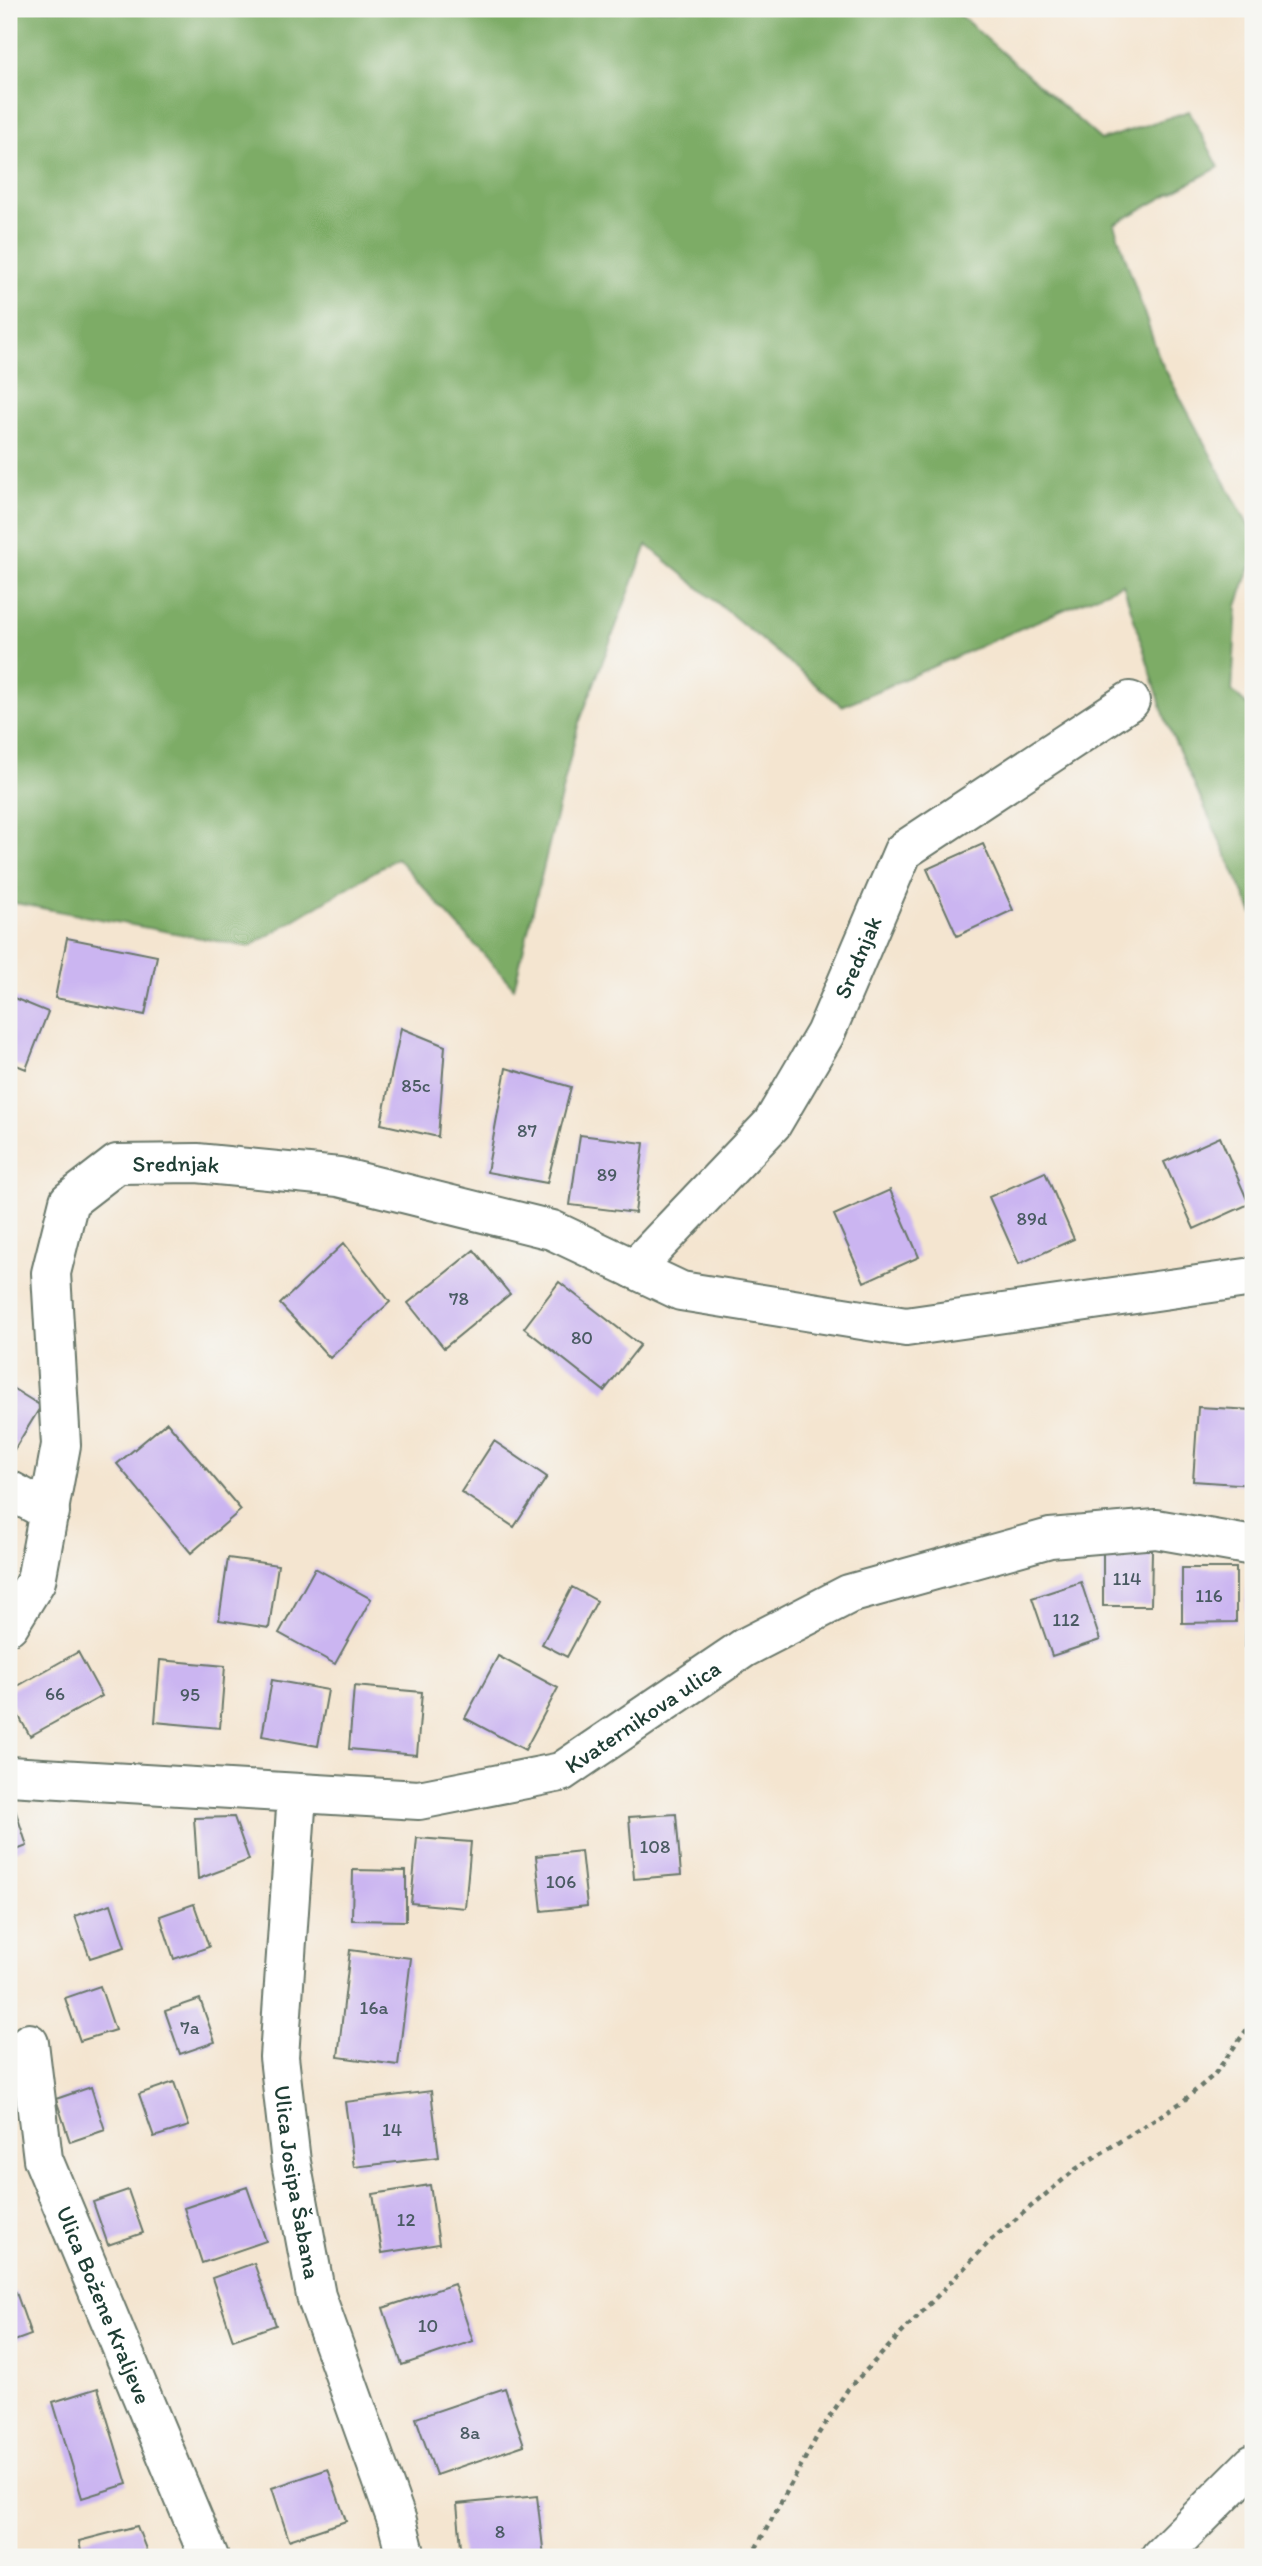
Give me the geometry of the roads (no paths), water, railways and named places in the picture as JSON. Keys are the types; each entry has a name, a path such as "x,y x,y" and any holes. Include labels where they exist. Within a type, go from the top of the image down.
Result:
{"street":[{"name":"Srednjak","path":"634,1269 772,1124 825,1034 903,851 1130,701"},
{"name":"Srednjak","path":"9,1625 37,1581 61,1445 51,1273 69,1201 117,1164 197,1163 339,1177 552,1230 681,1292 906,1327 1253,1277"},
{"path":"9,1490 50,1512"},
{"name":"Kvaternikova ulica","path":"9,1776 419,1800 561,1772 744,1648 849,1594 1049,1538 1157,1529 1253,1546"},
{"name":"Ulica Josipa Šabana","path":"297,1794 279,2057 291,2162 316,2296 397,2521 406,2557"},
{"name":"Ulica Božene Kraljeve","path":"29,2043 43,2159 209,2557"},
{"path":"1160,2557 1253,2464"}]}
